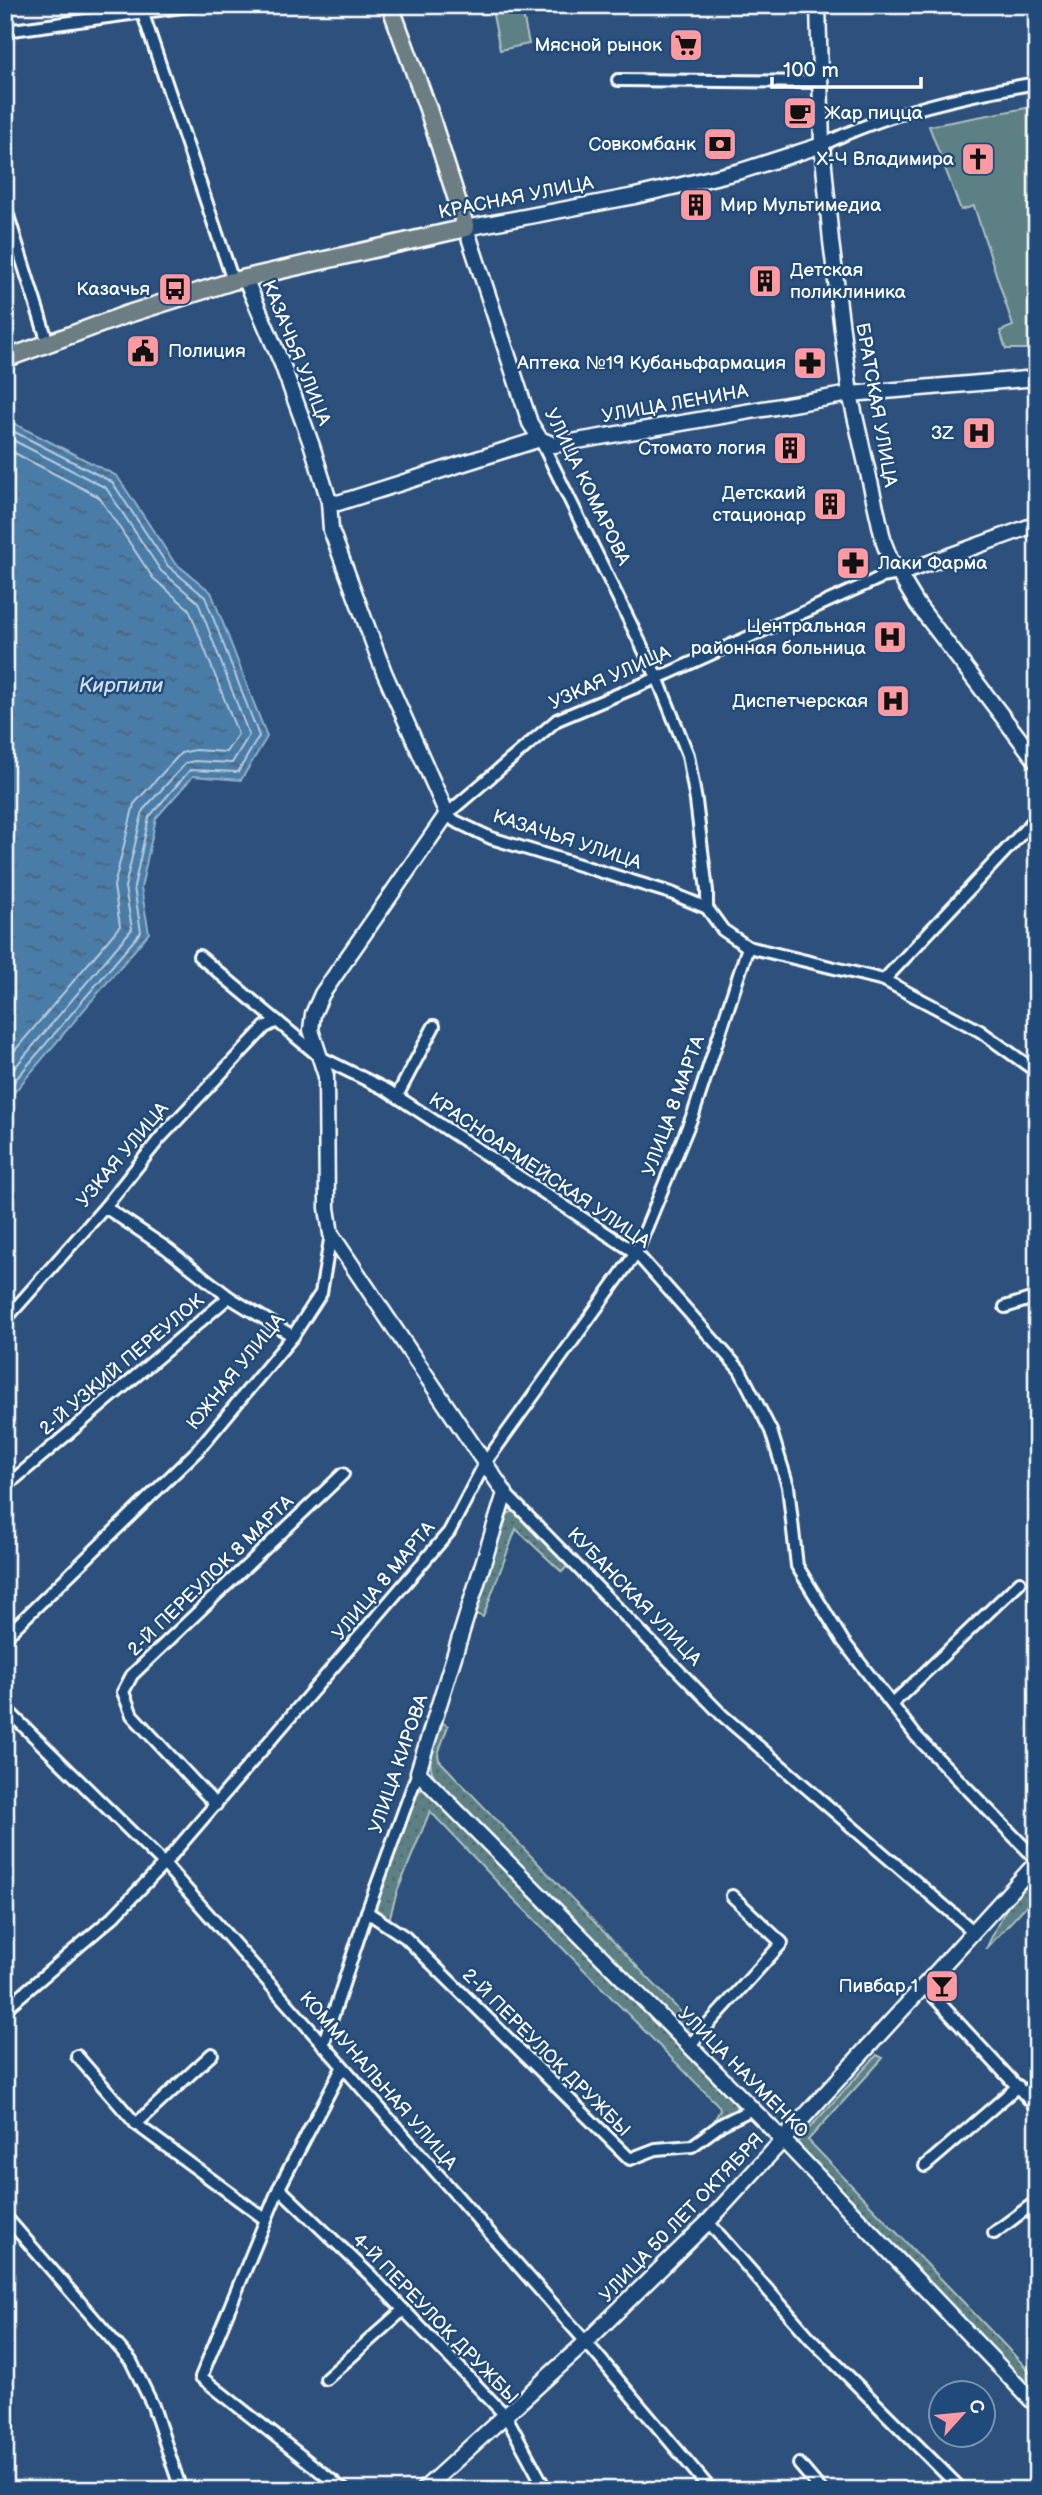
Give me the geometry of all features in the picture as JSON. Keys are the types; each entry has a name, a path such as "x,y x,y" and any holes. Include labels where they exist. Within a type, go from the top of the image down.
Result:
{"main road":[{"name":"УЛИЦА КОМАРОВА","path":"390,5 428,110 530,423 540,439"},
{"name":"БРАТСКАЯ УЛИЦА","path":"818,5 822,145 831,241 850,394 884,543 890,559 917,604 1037,762"},
{"name":"КРАСНАЯ УЛИЦА","path":"5,359 239,279 466,228 635,196 741,170 822,145"},
{"name":"КАЗАЧЬЯ УЛИЦА","path":"239,279 282,364 329,501 331,530 384,672 447,814"},
{"name":"УЛИЦА ЛЕНИНА","path":"329,501 338,503 540,439 554,445 850,394 1037,378"},
{"name":"УЗКАЯ УЛИЦА","path":"900,574 1037,524"},
{"name":"УЗКАЯ УЛИЦА","path":"320,1057 311,1022 322,994 447,814"},
{"name":"ЮЖНАЯ УЛИЦА","path":"320,1057 326,1076 327,1208 331,1234"},
{"name":"КУБАНСКАЯ УЛИЦА","path":"331,1234 505,1493"},
{"name":"УЛИЦА КИРОВА","path":"418,1772 505,1493"},
{"name":"УЛИЦА НАУМЕНКО","path":"418,1772 784,2141 1037,2406"},
{"name":"УЛИЦА 50 ЛЕТ ОКТЯБРЯ","path":"422,2490 586,2342 708,2222 1037,1861"}],"street":[{"path":"5,31 141,10 195,5"},
{"name":"КАЗАЧЬЯ УЛИЦА","path":"141,10 239,279"},
{"path":"618,80 821,82"},
{"name":"КРАСНАЯ УЛИЦА","path":"822,145 842,134 962,96 1037,83"},
{"path":"5,205 48,343"},
{"name":"УЛИЦА КОМАРОВА","path":"540,439 657,677 688,755 696,801 707,908"},
{"name":"УЗКАЯ УЛИЦА","path":"447,814 557,720 882,577 900,574"},
{"name":"КАЗАЧЬЯ УЛИЦА","path":"447,814 455,821 491,838 671,893 707,908 723,930 748,947 884,981 979,1031 1037,1072"},
{"path":"884,981 1037,817"},
{"name":"УЛИЦА 8 МАРТА","path":"5,2009 113,1917 164,1864 449,1532 485,1463 636,1253 694,1112 748,947"},
{"name":"КРАСНОАРМЕЙСКАЯ УЛИЦА","path":"199,956 320,1057 397,1096 636,1253 740,1370 771,1432 788,1486 797,1566 843,1641 916,1736 1037,1861"},
{"name":"УЗКАЯ УЛИЦА","path":"5,1320 105,1208 160,1138 265,1027 277,1021"},
{"path":"397,1096 434,1026"},
{"path":"105,1208 166,1248 229,1297 293,1336"},
{"name":"ЮЖНАЯ УЛИЦА","path":"5,1637 197,1451 293,1336 321,1293 331,1234"},
{"name":"2-Й УЗКИЙ ПЕРЕУЛОК","path":"5,1487 229,1297"},
{"path":"1005,1307 1037,1297"},
{"name":"2-Й ПЕРЕУЛОК 8 МАРТА","path":"216,1805 132,1715 123,1692 132,1675 343,1474"},
{"name":"КУБАНСКАЯ УЛИЦА","path":"505,1493 722,1715 973,1931"},
{"path":"892,1704 1020,1582"},
{"name":"КОММУНАЛЬНАЯ УЛИЦА","path":"5,1708 164,1864 586,2342 710,2490"},
{"name":"УЛИЦА КИРОВА","path":"323,2045 367,1912 418,1772"},
{"path":"688,2047 782,1943 732,1896"},
{"name":"2-Й ПЕРЕУЛОК ДРУЖБЫ","path":"367,1912 405,1937 630,2159 656,2149 692,2146 722,2124 752,2109"},
{"path":"925,1987 1037,2108"},
{"path":"135,2124 212,2053"},
{"path":"77,2056 135,2124 265,2220"},
{"path":"342,2068 279,2188 201,2376 344,2490"},
{"path":"925,2166 1021,2090 1037,2081"},
{"name":"4-Й ПЕРЕУЛОК ДРУЖБЫ","path":"279,2188 370,2275 506,2416 546,2490"},
{"path":"994,2233 1037,2201"},
{"path":"5,2216 131,2361 153,2406 181,2490"},
{"path":"708,2222 810,2339 962,2490"},
{"path":"326,2379 402,2311"},
{"path":"799,2464 821,2490"}],"green space":[{"path":"491,5 521,5 529,44 500,50"},
{"path":"1037,106 1037,349 1006,349 1000,331 1013,326 974,206 961,210 929,126"},
{"path":"515,1510 570,1563 562,1572 516,1529 483,1617 474,1613 506,1515"},
{"path":"439,1724 448,1726 438,1754 439,1760 700,2032 692,2039 437,1782 430,1760"},
{"path":"425,1788 737,2103 735,2114 710,2128 720,2110 719,2106 430,1811 397,1892 389,1920 372,1910 416,1792"},
{"path":"1037,1879 1037,1894 986,1949 1013,1899 1028,1883"},
{"path":"877,2055 883,2058 808,2140 1037,2379 1037,2397 797,2145 800,2138"}],"water":[{"name":"Кирпили","path":"5,419 117,476 174,562 211,592 267,737 241,780 193,776 156,818 141,888 149,933 5,1103"}],"place":[{"name":"Мясной рынок","path":"686,45"},
{"name":"Жар пицца","path":"800,113"},
{"name":"Совкомбанк","path":"720,144"},
{"name":"Х-Ч Владимира","path":"978,159"},
{"name":"Мир Мультимедиа","path":"696,205"},
{"name":"Детская поликлиника","path":"765,281"},
{"name":"Казачья","path":"175,289"},
{"name":"Полиция","path":"143,351"},
{"name":"Аптека №19 Кубаньфармация","path":"810,363"},
{"name":"3Z","path":"979,433"},
{"name":"Стомато логия","path":"790,448"},
{"name":"Детскаий стационар","path":"830,504"},
{"name":"Лаки Фарма","path":"853,563"},
{"name":"Центральная районная больница","path":"890,637"},
{"name":"Диспетчерская","path":"893,701"},
{"name":"Пивбар 1","path":"942,1986"}]}
